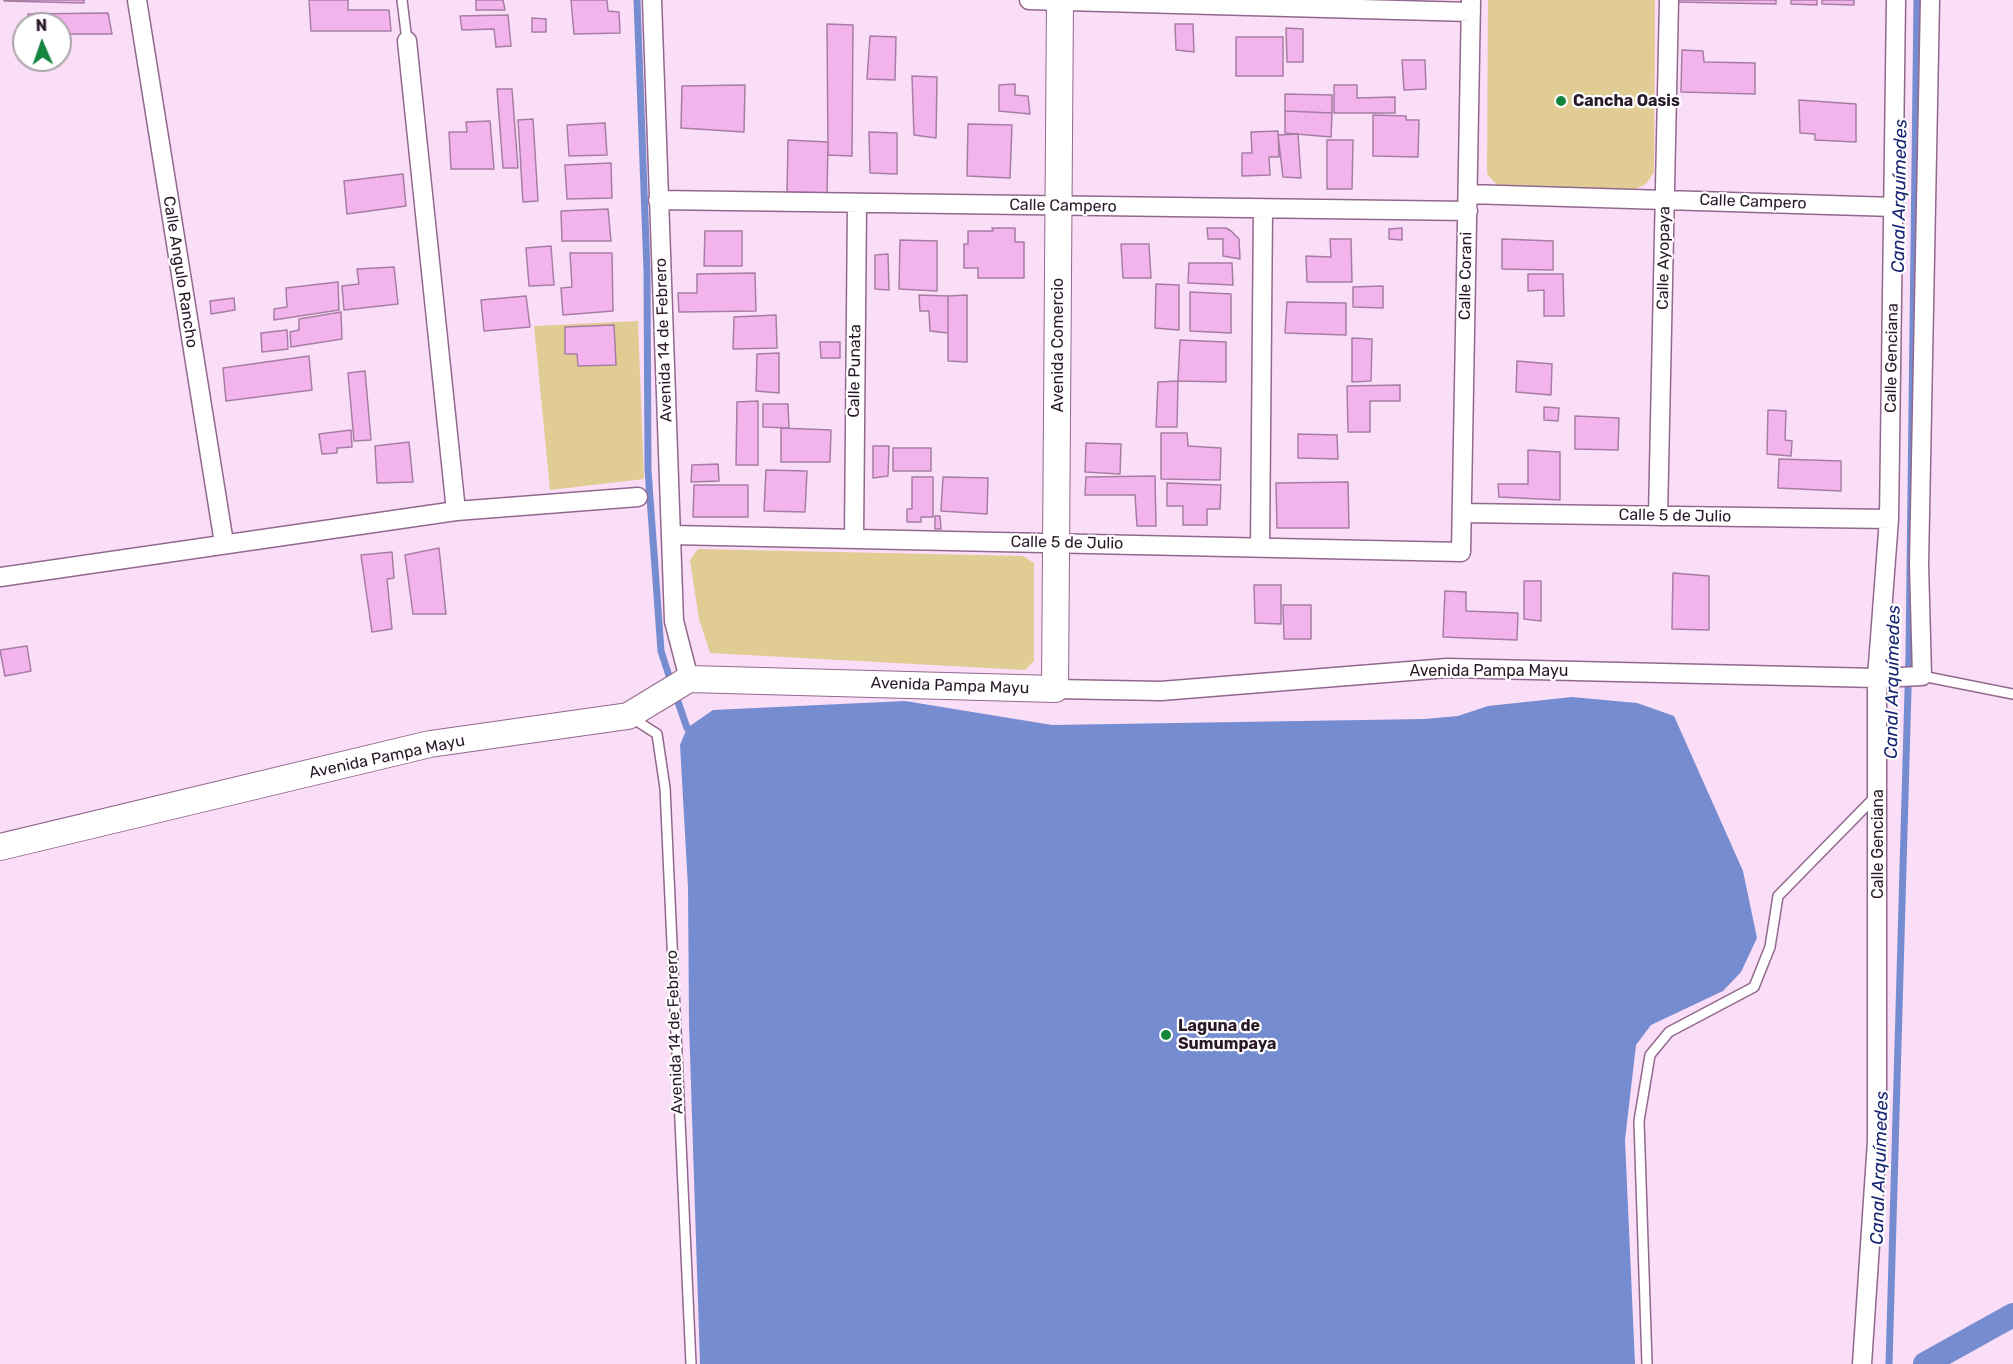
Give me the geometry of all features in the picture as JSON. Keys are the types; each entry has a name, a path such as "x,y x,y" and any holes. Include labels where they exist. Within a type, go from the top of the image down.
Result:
{"street":[{"name":"Calle Angulo Rancho","path":"137,0 224,543"},
{"name":"Avenida 14 de Febrero","path":"652,0 674,621 689,679"},
{"path":"1029,0 1471,6"},
{"name":"Avenida Comercio","path":"1055,689 1060,0"},
{"name":"Calle Ayopaya","path":"1658,516 1669,0"},
{"name":"Calle Genciana","path":"1862,1364 1877,1141 1878,794 1888,519 1896,0"},
{"name":"Calle Genciana","path":"1915,676 1930,0"},
{"name":"Calle Corani","path":"1461,552 1471,6"},
{"path":"407,41 456,511"},
{"name":"Calle Campero","path":"658,200 1263,208 1665,199 1894,207"},
{"name":"Calle Punata","path":"854,539 857,203"},
{"path":"1260,547 1263,208"},
{"path":"0,577 456,511 638,497"},
{"name":"Calle 5 de Julio","path":"1462,513 1888,519"},
{"name":"Calle 5 de Julio","path":"672,535 1461,552"},
{"name":"Avenida Pampa Mayu","path":"0,847 430,744 628,716 689,679 1161,691 1447,668 1915,676"}],"lane":[{"path":"402,0 407,41"},
{"path":"1915,676 2013,694"},
{"name":"Avenida 14 de Febrero","path":"628,716 657,734 665,788 691,1364"},
{"path":"1647,1364 1639,1121 1650,1055 1669,1032 1754,987 1770,946 1778,897 1878,794"}],"shaded area":[{"path":"1488,0 1655,0 1654,172 1646,184 1633,190 1497,185 1487,174"},
{"path":"638,321 644,479 550,490 534,326"},
{"path":"698,549 1023,556 1034,563 1034,661 1025,670 710,653 699,619 690,560"}],"water":[{"name":"Laguna de Sumumpaya","path":"1572,697 1637,703 1674,716 1743,871 1757,938 1741,972 1723,991 1651,1025 1636,1045 1625,1140 1635,1364 700,1364 689,1024 688,887 680,745 687,728 713,710 905,701 1052,725 1425,719 1458,716 1488,706"}],"building":[{"path":"84,0 84,3 4,1"},
{"path":"309,0 348,0 348,10 389,10 391,31 311,31"},
{"path":"476,0 503,0 505,10 476,10"},
{"path":"571,0 607,0 608,11 619,12 620,33 574,34"},
{"path":"1675,0 1776,0 1776,4 1675,2"},
{"path":"1791,0 1817,0 1817,5 1791,4"},
{"path":"1822,0 1854,0 1854,5 1822,4"},
{"path":"72,13 108,13 112,34 72,34"},
{"path":"508,15 511,46 496,47 494,29 462,30 460,16"},
{"path":"532,18 546,19 546,32 532,32"},
{"path":"827,24 853,25 852,156 828,155"},
{"path":"1175,24 1193,24 1194,52 1176,50"},
{"path":"1286,28 1303,29 1303,62 1287,62"},
{"path":"870,36 896,37 895,80 867,79"},
{"path":"1236,37 1283,37 1283,76 1236,76"},
{"path":"1682,50 1703,51 1704,62 1755,63 1755,94 1681,92"},
{"path":"1402,60 1425,60 1426,89 1404,90"},
{"path":"912,76 937,77 936,138 914,135"},
{"path":"1015,84 1015,95 1028,96 1030,114 999,111 999,85"},
{"path":"745,85 744,132 681,128 682,86"},
{"path":"1334,85 1357,85 1357,98 1395,97 1395,113 1334,113"},
{"path":"497,89 512,89 518,168 503,168"},
{"path":"1285,94 1332,95 1332,113 1285,111"},
{"path":"1799,100 1856,104 1856,142 1815,140 1815,134 1800,133"},
{"path":"1285,111 1332,113 1331,137 1285,133"},
{"path":"1373,115 1406,116 1406,120 1419,120 1418,157 1373,156"},
{"path":"533,119 538,201 523,202 518,120"},
{"path":"490,121 494,169 451,169 449,132 467,132 466,122"},
{"path":"605,123 607,155 569,156 567,125"},
{"path":"968,124 1012,125 1010,178 967,176"},
{"path":"1278,131 1279,157 1269,157 1270,175 1242,176 1242,153 1252,153 1251,132"},
{"path":"869,132 897,133 897,174 870,173"},
{"path":"1298,134 1301,178 1283,177 1278,135"},
{"path":"788,140 828,142 827,193 787,192"},
{"path":"1327,140 1353,140 1352,189 1327,189"},
{"path":"611,163 612,198 567,199 565,165"},
{"path":"403,174 406,206 347,214 344,181"},
{"path":"608,209 611,241 562,241 561,211"},
{"path":"992,228 1015,228 1015,242 1024,242 1024,278 978,278 978,268 964,268 964,244 968,244 968,231 993,231"},
{"path":"1207,228 1226,228 1231,231 1239,239 1240,259 1223,256 1223,239 1208,239"},
{"path":"1402,228 1402,240 1389,239 1389,229"},
{"path":"705,231 742,231 742,266 704,266"},
{"path":"1330,239 1351,239 1352,282 1307,282 1306,256 1331,257"},
{"path":"1502,239 1553,241 1553,270 1502,269"},
{"path":"900,240 937,241 937,291 899,289"},
{"path":"1121,244 1149,244 1151,278 1123,278"},
{"path":"551,246 554,285 529,286 526,248"},
{"path":"570,253 612,253 613,311 563,315 561,288 572,287"},
{"path":"888,254 889,290 875,289 875,255"},
{"path":"1189,263 1232,263 1233,285 1188,283"},
{"path":"394,267 398,304 344,310 342,286 359,284 357,269"},
{"path":"755,273 756,311 679,312 678,293 697,293 697,274"},
{"path":"1528,274 1563,274 1564,316 1544,316 1544,290 1528,291"},
{"path":"338,282 339,310 274,320 274,309 287,307 286,288"},
{"path":"1156,284 1179,285 1179,330 1155,328"},
{"path":"1383,286 1383,308 1353,307 1353,287"},
{"path":"1190,292 1231,294 1231,333 1190,331"},
{"path":"919,295 948,296 948,333 930,331 929,311 920,311"},
{"path":"967,295 967,362 948,361 948,296"},
{"path":"526,296 530,327 484,331 481,300"},
{"path":"234,298 235,310 211,314 210,301"},
{"path":"1287,302 1346,303 1346,335 1285,333"},
{"path":"341,312 342,339 291,347 290,332 299,330 299,319"},
{"path":"776,315 777,348 733,349 734,317"},
{"path":"614,325 616,365 578,366 577,354 565,354 565,327"},
{"path":"287,330 288,349 262,352 261,333"},
{"path":"1352,338 1372,339 1371,381 1352,382"},
{"path":"1180,340 1226,342 1226,382 1178,381"},
{"path":"820,342 840,342 840,358 821,358"},
{"path":"779,353 779,393 756,391 757,354"},
{"path":"309,356 312,390 226,401 223,368"},
{"path":"1517,361 1552,364 1551,395 1516,392"},
{"path":"365,371 371,440 354,441 348,373"},
{"path":"1178,381 1177,427 1156,427 1158,382"},
{"path":"1400,385 1400,401 1370,401 1370,432 1348,432 1347,386"},
{"path":"758,401 758,465 736,465 737,402"},
{"path":"763,404 788,404 789,428 763,427"},
{"path":"1544,407 1559,408 1558,421 1544,420"},
{"path":"1768,410 1786,411 1785,440 1792,441 1791,456 1767,454"},
{"path":"1575,416 1619,418 1618,450 1575,449"},
{"path":"781,428 831,430 830,462 781,462"},
{"path":"351,430 352,447 337,448 337,453 322,454 319,434"},
{"path":"1161,433 1187,433 1188,446 1221,448 1220,480 1161,479"},
{"path":"1298,434 1337,435 1338,459 1298,458"},
{"path":"409,442 413,482 377,483 375,446"},
{"path":"1086,443 1121,444 1120,474 1085,472"},
{"path":"873,446 889,446 888,476 873,478"},
{"path":"893,448 931,448 931,471 893,471"},
{"path":"1528,450 1560,452 1560,500 1499,497 1498,484 1528,484"},
{"path":"1779,459 1841,461 1841,491 1778,488"},
{"path":"718,464 719,481 691,482 692,465"},
{"path":"766,470 807,471 805,512 764,511"},
{"path":"1155,476 1156,526 1137,526 1135,495 1085,495 1086,477"},
{"path":"912,477 933,477 933,517 921,517 921,522 907,522 907,509 912,509"},
{"path":"943,477 988,478 987,514 941,511"},
{"path":"1348,482 1349,528 1277,528 1276,483"},
{"path":"1167,483 1221,485 1220,509 1207,509 1207,525 1183,525 1183,506 1167,506"},
{"path":"694,485 748,485 748,517 693,517"},
{"path":"935,516 940,516 941,529 935,529"},
{"path":"439,548 446,614 413,614 405,555"},
{"path":"392,552 394,578 387,579 392,629 372,632 361,555"},
{"path":"1673,573 1709,576 1709,630 1672,629"},
{"path":"1524,581 1541,581 1541,621 1524,619"},
{"path":"1254,585 1281,585 1281,624 1255,623"},
{"path":"1445,591 1466,592 1466,611 1518,613 1517,640 1443,637"},
{"path":"1283,605 1311,605 1311,639 1284,639"},
{"path":"27,646 31,671 5,676 0,650"}],"waterway":[{"path":"637,0 647,271 648,470 661,651 671,682"},
{"name":"Canal Arquímedes","path":"1889,1364 1909,655 1917,0"},
{"path":"675,693 687,728"},
{"path":"1925,1364 2013,1315"}],"place":[{"name":"Cancha Oasis","path":"1561,101"},
{"name":"Laguna de Sumumpaya","path":"1166,1035"}]}
